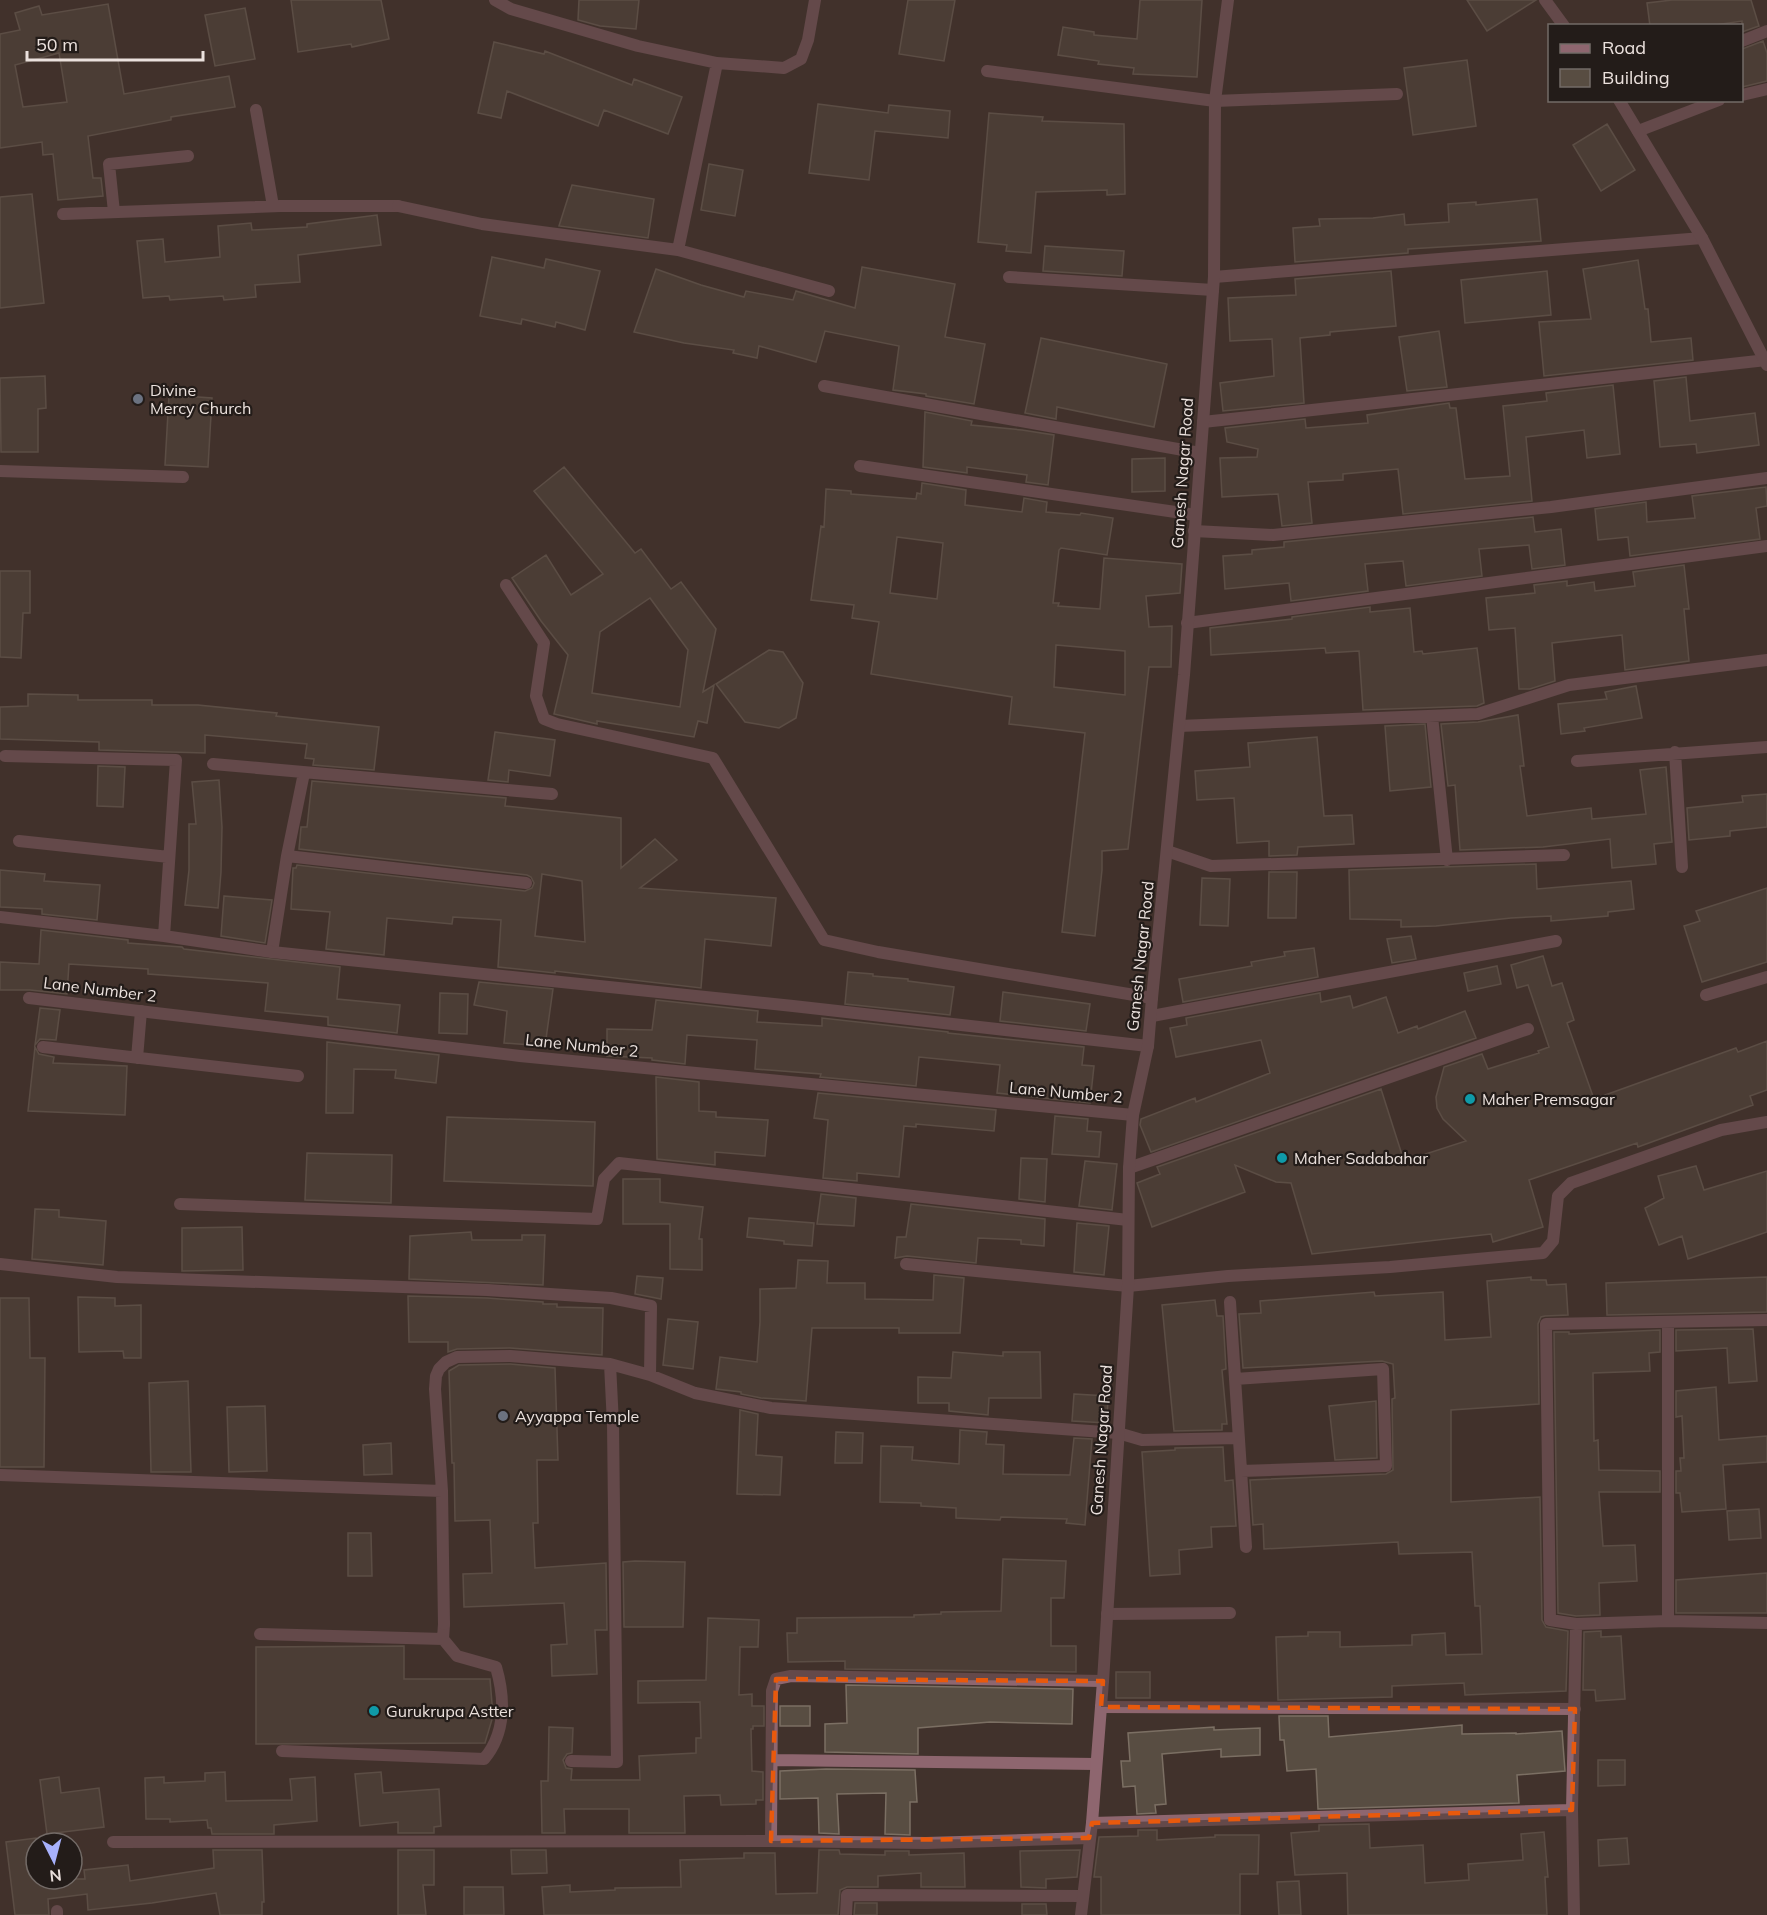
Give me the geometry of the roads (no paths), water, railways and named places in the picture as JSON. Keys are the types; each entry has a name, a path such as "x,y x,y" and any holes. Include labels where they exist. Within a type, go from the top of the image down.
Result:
{"street":[{"path":"495,0 511,9 638,46 717,63 784,68 801,59 808,40 815,0"},
{"name":"Ganesh Nagar Road","path":"1081,1915 1092,1823 1103,1681 1128,1286 1129,1168 1133,1115 1152,1016 1179,726 1214,284 1215,101 1228,0"},
{"path":"1545,0 1563,24"},
{"path":"1743,41 1767,31"},
{"path":"678,250 717,63"},
{"path":"987,71 1215,101 1397,94"},
{"path":"1743,95 1767,89"},
{"path":"1203,422 1766,361 1702,238 1620,102"},
{"path":"1638,131 1714,102"},
{"path":"256,110 273,206"},
{"path":"114,212 109,164 188,156"},
{"path":"63,214 273,206 398,206 482,224 678,250 829,291"},
{"path":"1009,277 1214,284 1702,238"},
{"path":"824,386 1200,453"},
{"path":"860,466 1196,515"},
{"path":"0,471 183,477"},
{"path":"1194,531 1273,536 1551,507 1767,478"},
{"path":"1187,622 1767,546"},
{"path":"506,585 544,643 536,696 544,719 557,724 713,758 824,940 878,952 1152,998"},
{"path":"1179,726 1478,714 1569,685 1767,660"},
{"path":"1432,716 1447,860"},
{"path":"1577,761 1767,747"},
{"path":"1675,752 1682,867"},
{"path":"5,756 176,760 164,936"},
{"path":"213,765 552,794"},
{"path":"272,952 287,856 304,773"},
{"path":"19,841 169,856"},
{"path":"1167,851 1211,866 1564,855"},
{"path":"287,856 526,883"},
{"path":"0,917 164,936 272,952 1148,1046"},
{"path":"1152,1016 1556,941"},
{"path":"1706,995 1767,977"},
{"name":"Lane Number 2","path":"29,998 520,1056 1133,1115"},
{"path":"137,1058 141,1011"},
{"path":"1129,1168 1528,1029"},
{"path":"43,1047 298,1076"},
{"path":"906,1264 1128,1286 1228,1276 1390,1267 1543,1253 1553,1241 1558,1196 1571,1182 1720,1130 1767,1122"},
{"path":"180,1204 597,1219 604,1179 619,1163 1128,1220"},
{"path":"0,1264 117,1277 487,1290 611,1298 651,1306 650,1375"},
{"path":"1230,1302 1246,1547"},
{"path":"1767,1320 1546,1324 1550,1620 1576,1624 1668,1621 1767,1623"},
{"path":"1668,1323 1668,1621"},
{"path":"282,1751 484,1759 494,1748 500,1732 502,1689 496,1667 457,1656 443,1639 442,1491 435,1389 439,1369 446,1362 457,1357 510,1356 610,1364 650,1375 695,1393 771,1408 1118,1433 1142,1440 1239,1438"},
{"path":"571,1761 617,1762 613,1424 610,1364"},
{"path":"1235,1379 1383,1369 1386,1466 1241,1471"},
{"path":"0,1475 442,1491"},
{"path":"1107,1614 1230,1613"},
{"path":"1574,1915 1572,1810 1576,1624"},
{"path":"260,1634 443,1639"},
{"path":"771,1841 772,1691 776,1679 790,1676 1103,1681"},
{"path":"1101,1707 1575,1709"},
{"path":"772,1760 1096,1764"},
{"path":"1092,1823 1572,1810"},
{"path":"113,1842 771,1841 926,1843 1089,1838"},
{"path":"846,1915 847,1895 1083,1896"}],"place":[{"name":"Divine Mercy Church","path":"138,399"},
{"name":"Maher Premsagar","path":"1470,1099"},
{"name":"Maher Sadabahar","path":"1282,1158"},
{"name":"Ayyappa Temple","path":"503,1416"},
{"name":"Gurukrupa Astter","path":"374,1711"}]}
